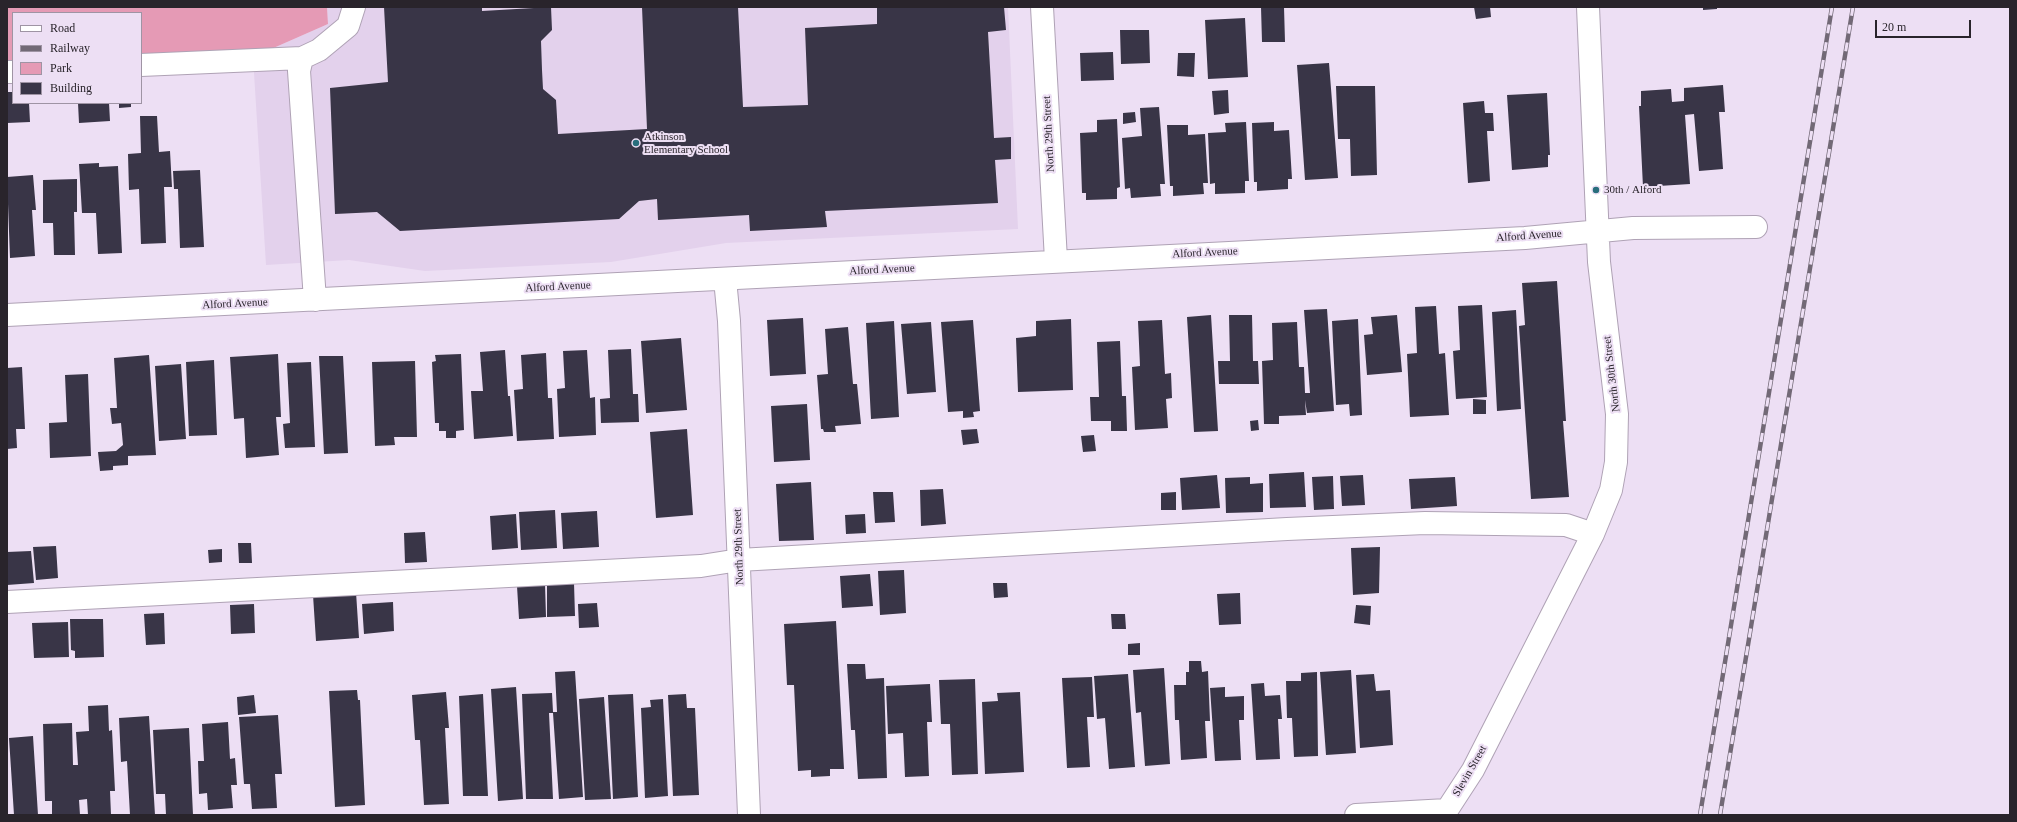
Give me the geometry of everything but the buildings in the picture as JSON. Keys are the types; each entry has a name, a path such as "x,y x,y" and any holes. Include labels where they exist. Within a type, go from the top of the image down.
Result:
{"street":[{"path":"142,65 302,58 319,50 348,26 354,7"},
{"name":"North 29th Street","path":"1042,7 1056,260"},
{"name":"North 30th Street","path":"1501,715 1593,534 1611,490 1616,462 1617,422 1599,262 1588,7"},
{"path":"302,58 299,71 315,300"},
{"name":"Alford Avenue","path":"7,315 725,279 1056,260 1525,238 1633,228 1756,227"},
{"name":"North 29th Street","path":"725,279 729,321 749,815"},
{"path":"7,602 701,566 739,560 1287,529 1425,523 1566,525 1593,534"},
{"name":"Slevin Street","path":"1356,815 1446,812 1473,770 1501,715"}],"shaded area":[{"name":"Atkinson Elementary School","path":"327,7 1008,7 1018,229 726,243 611,262 425,271 349,260 266,265 253,57 328,24"}],"green space":[{"path":"7,7 327,7 328,24 253,57 142,62 142,12 12,12 12,68 7,68"}],"railway":[{"path":"1700,815 1832,7"},
{"path":"1720,815 1853,7"}],"place":[{"name":"Atkinson Elementary School","path":"636,143"},
{"name":"30th / Alford","path":"1596,190"}]}
